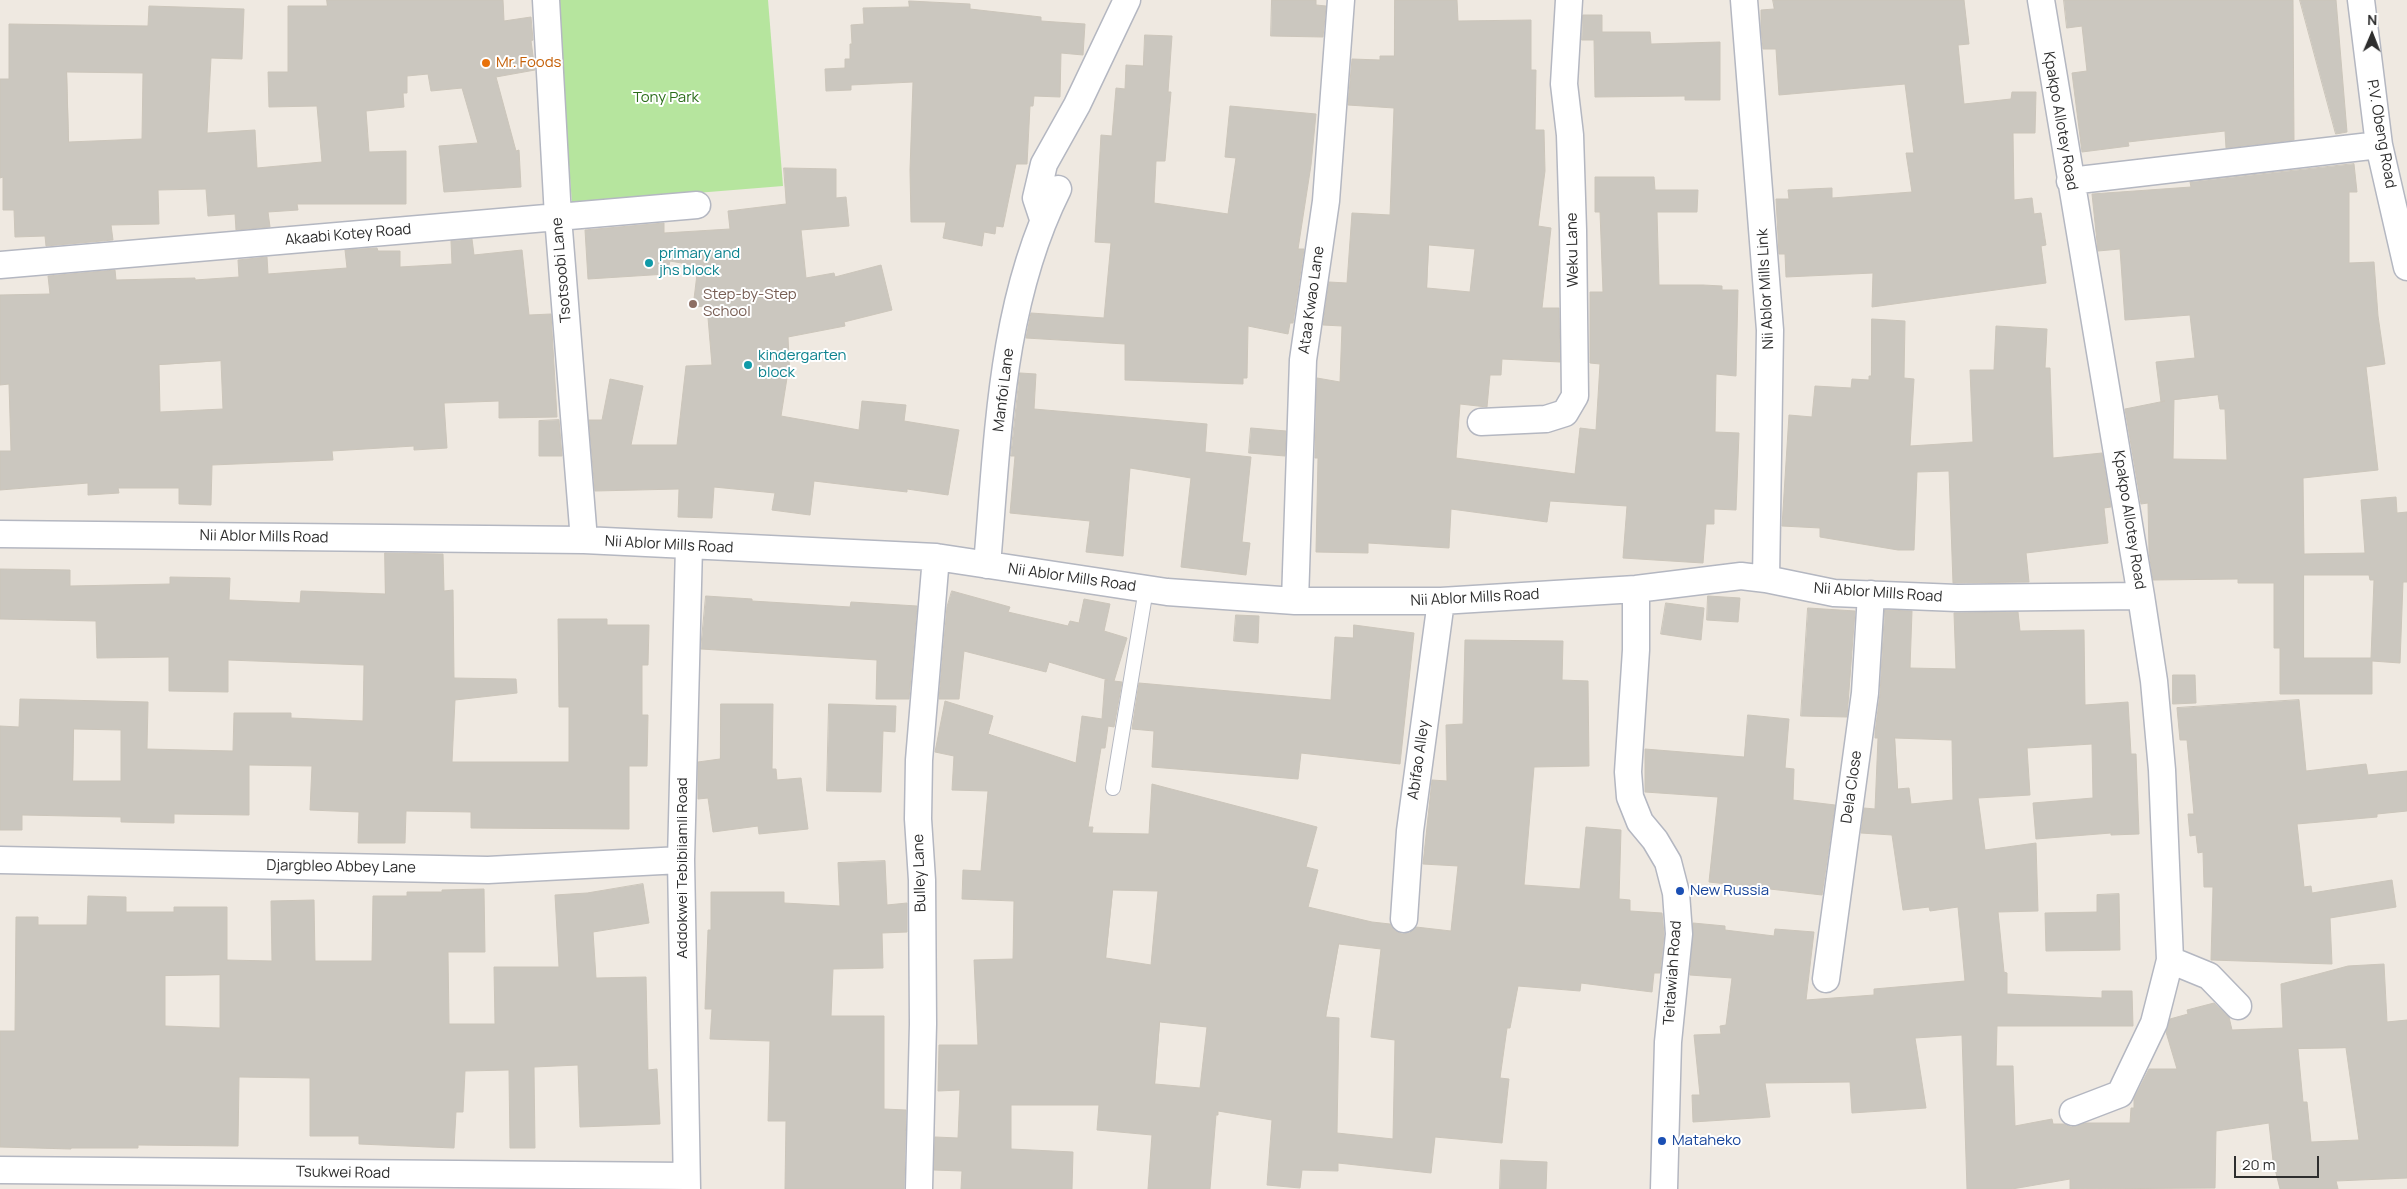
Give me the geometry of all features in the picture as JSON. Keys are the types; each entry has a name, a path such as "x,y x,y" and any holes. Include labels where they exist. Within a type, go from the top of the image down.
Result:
{"street":[{"name":"Tsotsoobi Lane","path":"546,0 558,217 584,540"},
{"path":"1043,219 1036,198 1044,164 1077,104 1127,0"},
{"name":"Ataa Kwao Lane","path":"1295,601 1303,360 1326,201 1341,0"},
{"name":"Weku Lane","path":"1481,422 1546,419 1565,413 1575,396 1570,135 1564,84 1569,0"},
{"name":"Nii Ablor Mills Link","path":"1744,0 1770,330 1770,439 1766,578"},
{"name":"Kpakpo Allotey Road","path":"2041,0 2070,181 2109,397 2154,682 2162,770 2170,960 2154,1023 2120,1094 2073,1112"},
{"name":"P.V. Obeng Road","path":"2361,0 2380,145 2407,267"},
{"path":"2070,181 2380,145"},
{"name":"Manfoi Lane","path":"987,565 1003,379 1014,316 1043,219 1058,189"},
{"name":"Akaabi Kotey Road","path":"0,265 696,205"},
{"name":"Nii Ablor Mills Road","path":"0,534 584,540 936,557 1146,589 1295,601 1441,601 1636,589 1741,576 1766,578 1834,593 1957,598 2141,596"},
{"name":"Addokwei Tebibiiamli Road","path":"687,1183 681,860 689,546"},
{"name":"Bulley Lane","path":"919,1189 923,1024 922,880 918,819 919,760 936,557"},
{"name":"Teitawiah Road","path":"1636,589 1636,650 1628,772 1630,797 1640,822 1655,840 1668,862 1676,893 1679,934 1668,1042 1664,1189"},
{"name":"Dela Close","path":"1826,979 1864,693 1872,594"},
{"name":"Abifao Alley","path":"1404,919 1410,831 1441,601"},
{"name":"Djargbleo Abbey Lane","path":"0,860 488,870 681,860"},
{"path":"2170,960 2209,976 2238,1006"},
{"name":"Tsukwei Road","path":"0,1170 687,1183"}],"lane":[{"path":"1113,788 1146,589"}],"green space":[{"name":"Tony Park","path":"556,0 768,0 783,186 572,203"}],"building":[{"path":"327,0 503,0 504,21 531,17 533,40 531,41 535,70 496,77 516,151 519,150 521,187 444,192 439,146 478,143 462,88 431,91 428,74 407,76 407,93 403,93 404,107 366,111 369,152 406,151 406,204 297,204 298,210 268,212 270,227 236,230 235,214 208,216 206,189 158,190 159,224 111,225 113,240 46,246 45,236 15,237 14,210 3,210 3,177 0,178 0,79 9,79 9,24 148,26 149,6 244,9 242,59 211,58 207,133 255,130 257,168 322,162 317,106 269,107 268,72 288,72 288,6 327,6","holes":["67,72 143,73 142,139 69,142"]},
{"path":"1272,0 1316,0 1316,5 1326,6 1323,37 1271,36"},
{"path":"1395,0 1457,0 1458,21 1531,20 1531,70 1536,70 1535,130 1544,130 1545,171 1538,226 1551,228 1542,308 1559,308 1560,362 1502,359 1501,375 1490,375 1487,407 1460,404 1456,458 1575,474 1580,428 1596,430 1600,364 1590,363 1590,292 1603,292 1600,212 1595,212 1595,177 1654,177 1655,190 1698,190 1697,212 1657,212 1659,285 1722,286 1722,290 1738,290 1736,376 1716,374 1715,432 1739,433 1736,510 1714,509 1714,524 1706,524 1703,563 1623,558 1627,506 1550,501 1547,522 1451,509 1449,548 1368,543 1368,553 1316,552 1318,458 1315,458 1317,378 1340,382 1342,326 1323,325 1329,282 1347,283 1352,213 1390,215 1394,108 1348,105 1352,59 1380,60 1380,56 1394,56","holes":["1429,245 1475,249 1470,292 1427,288"]},
{"path":"1773,0 1964,0 1969,44 1958,45 1964,104 2011,99 2012,92 2036,92 2035,133 2013,133 2014,200 2032,198 2034,214 2041,213 2046,245 2041,246 2046,283 1872,307 1873,273 1786,277 1785,254 1779,254 1776,199 1789,199 1788,190 1832,188 1832,198 1912,192 1906,153 1914,153 1905,84 1779,95 1776,49 1763,49 1761,28 1761,10 1774,9"},
{"path":"2064,0 2293,0 2294,140 2226,148 2225,131 2128,142 2129,146 2082,152 2072,73 2087,71 2082,26 2067,28"},
{"path":"2300,0 2336,0 2347,132 2336,134"},
{"path":"909,1 970,4 970,9 1041,17 1041,21 1085,24 1083,55 1061,53 1060,97 1034,96 1033,106 1030,106 1027,164 1016,164 1003,227 996,226 995,234 984,232 982,246 943,238 946,222 911,222 910,170 913,82 851,85 851,90 826,91 825,69 845,68 845,59 850,59 850,44 852,44 851,25 864,24 863,8 909,7"},
{"path":"1583,15 1602,15 1602,32 1650,32 1651,44 1720,42 1720,100 1685,100 1685,96 1595,97 1594,40 1582,40"},
{"path":"1145,35 1172,36 1168,92 1171,92 1165,161 1156,161 1154,203 1228,214 1236,158 1225,157 1230,106 1316,114 1311,165 1298,249 1304,249 1293,323 1290,323 1288,334 1248,326 1247,378 1243,378 1243,384 1125,380 1125,344 1026,338 1031,313 1104,318 1111,243 1095,242 1101,135 1112,136 1116,88 1125,89 1126,65 1143,66"},
{"path":"2354,164 2357,192 2349,192 2349,263 2374,262 2378,316 2385,364 2366,367 2378,470 2303,478 2304,554 2365,553 2361,500 2396,497 2397,513 2407,512 2407,582 2403,582 2400,663 2372,661 2372,694 2280,694 2280,648 2274,648 2274,583 2238,583 2238,579 2153,580 2149,552 2148,503 2141,504 2125,409 2161,402 2156,362 2195,358 2190,315 2125,320 2120,249 2098,251 2092,194 2191,187 2190,182","holes":["2218,395 2220,409 2225,409 2227,460 2173,459 2174,400","2304,575 2369,575 2370,580 2374,580 2371,658 2304,658"]},
{"path":"784,168 836,169 836,198 846,197 849,226 801,230 806,278 834,273 835,277 881,265 892,310 844,322 845,326 788,337 790,378 787,378 781,416 859,430 862,401 906,405 904,421 959,430 948,495 907,489 907,492 814,481 810,515 772,510 775,493 714,487 712,518 678,517 679,489 595,491 589,420 602,420 610,379 643,386 631,445 677,445 686,366 712,365 707,306 693,307 698,266 670,261 667,274 588,279 585,230 664,223 664,233 730,229 728,211 786,204"},
{"path":"472,239 474,255 522,250 529,315 551,314 557,417 499,418 499,401 444,403 447,448 414,450 414,446 332,451 333,460 212,465 211,505 179,504 179,488 118,488 119,493 88,495 88,483 0,490 0,451 11,451 9,384 0,385 0,295 50,294 48,276 115,270 116,280 195,278 195,280 239,277 238,260 267,257 268,274 347,268 345,250 377,248 378,251 400,251 400,267 452,264 451,241","holes":["221,361 223,409 160,412 159,365"]},
{"path":"1872,319 1905,321 1904,378 1914,379 1910,446 1973,442 1970,370 1994,370 1996,326 2047,329 2045,368 2050,368 2053,458 2102,453 2111,507 2104,508 2108,543 2026,553 2029,582 1953,583 1949,471 1917,472 1914,550 1898,550 1820,537 1820,528 1782,526 1789,415 1812,417 1815,386 1851,388 1852,379 1869,380 1869,376 1871,376"},
{"path":"1020,373 1036,374 1034,409 1207,424 1205,452 1251,457 1242,542 1250,543 1246,575 1181,567 1191,478 1130,468 1123,556 1086,552 1090,521 1010,513 1015,456 1011,456"},
{"path":"559,420 562,456 539,456 539,421"},
{"path":"1251,428 1286,431 1285,456 1249,453"},
{"path":"385,553 443,554 444,591 453,590 454,678 516,679 517,693 455,700 452,762 569,762 569,707 559,707 558,619 607,619 607,625 649,625 648,665 642,665 642,715 648,715 647,766 629,766 629,829 471,828 471,812 406,811 405,843 358,843 359,812 310,810 312,766 249,765 249,815 174,814 174,823 121,822 121,817 22,815 22,830 0,830 0,726 19,727 20,699 148,702 147,749 233,751 234,713 291,713 291,718 363,721 364,665 228,660 228,692 169,691 169,657 97,658 96,621 0,619 0,569 70,570 70,586 170,584 170,577 230,578 229,600 300,603 301,591 385,594","holes":["74,729 121,730 121,781 73,781"]},
{"path":"952,591 1010,607 1008,612 1068,626 1070,621 1079,623 1084,599 1110,604 1104,631 1127,638 1114,681 1122,682 1114,727 1108,726 1105,748 1101,748 1088,827 1093,827 1092,833 1149,834 1152,784 1317,827 1306,867 1318,870 1308,907 1372,922 1390,924 1395,931 1402,934 1410,933 1416,927 1451,931 1458,866 1423,864 1432,780 1447,781 1446,725 1463,724 1465,640 1563,641 1562,680 1588,681 1589,766 1534,767 1524,885 1580,889 1586,827 1621,830 1619,899 1630,900 1630,911 1662,913 1664,934 1660,973 1654,973 1652,992 1581,983 1580,991 1518,986 1510,1028 1507,1028 1500,1078 1509,1079 1502,1143 1435,1137 1431,1173 1338,1163 1338,1171 1302,1170 1300,1188 1267,1185 1272,1120 1218,1111 1218,1115 1216,1115 1210,1189 1148,1189 1152,1135 1097,1130 1099,1105 1011,1105 1011,1149 1073,1152 1072,1189 961,1189 962,1171 934,1170 935,1137 958,1138 960,1090 938,1091 939,1045 978,1045 974,960 1013,959 1014,901 962,899 963,870 981,871 988,791 952,790 954,756 935,752 945,701 993,716 988,734 1076,763 1082,716 1102,719 1105,680 1108,680 1049,662 1046,672 964,651 959,699 939,699 947,607","holes":["1113,890 1158,891 1151,965 1106,958","1339,944 1381,949 1371,1037 1395,1040 1393,1139 1337,1133 1339,1018 1326,1017","1160,1022 1207,1027 1200,1088 1155,1084"]},
{"path":"706,596 850,607 851,602 917,606 909,699 876,699 877,660 701,649"},
{"path":"1708,596 1740,598 1738,622 1707,620"},
{"path":"1666,603 1704,608 1701,640 1661,634"},
{"path":"1808,608 1855,611 1847,717 1801,716"},
{"path":"1885,610 1912,611 1910,668 1956,669 1954,613 2018,612 2020,631 2084,630 2085,705 2128,702 2131,754 2136,754 2139,834 2111,835 2111,833 2036,839 2033,803 2093,798 2092,744 2027,748 2030,795 1978,798 1985,850 2036,843 2038,911 1998,912 2004,972 2007,973 2007,994 2102,998 2102,991 2132,991 2133,1026 1997,1026 1996,1066 2013,1066 2015,1126 2052,1119 2053,1124 2064,1124 2071,1127 2085,1123 2130,1123 2134,1099 2149,1069 2177,1069 2166,1032 2170,1019 2188,1014 2187,1010 2214,1003 2229,1017 2232,1030 2283,1028 2281,984 2348,966 2384,964 2387,1022 2407,1020 2407,1178 2336,1181 2338,1189 2280,1189 2273,1161 2269,1123 2216,1131 2215,1188 2070,1189 2070,1179 2012,1189 1967,1189 1962,1035 1915,1038 1926,1108 1852,1113 1850,1082 1765,1083 1770,1117 1693,1122 1692,1095 1700,1095 1694,1035 1721,1034 1720,1026 1726,1025 1732,978 1690,975 1693,923 1725,926 1725,930 1774,936 1775,929 1814,932 1806,1000 1874,995 1874,989 1965,981 1958,907 1930,911 1929,907 1903,910 1892,835 1861,833 1864,808 1875,809 1878,738 1875,738 1875,733 1880,694","holes":["1895,738 1952,740 1953,800 1911,804 1909,788 1898,789","2346,1048 2359,1140 2311,1142 2307,1102 2303,1102 2298,1049"]},
{"path":"1236,615 1259,616 1258,643 1234,641"},
{"path":"1354,625 1414,633 1400,764 1301,753 1298,779 1152,767 1154,731 1132,729 1139,683 1331,700 1335,637 1353,638"},
{"path":"2173,675 2195,675 2196,703 2173,704"},
{"path":"2299,700 2306,771 2366,764 2368,775 2407,771 2407,811 2377,814 2377,817 2297,824 2304,887 2311,886 2312,893 2392,880 2396,907 2330,918 2332,964 2211,960 2213,887 2204,887 2203,852 2198,853 2196,835 2190,836 2188,814 2194,814 2187,740 2180,740 2177,708"},
{"path":"721,704 773,704 772,769 776,769 777,780 801,778 808,829 759,834 758,826 713,832 708,798 698,799 698,762 720,759"},
{"path":"829,704 896,706 895,732 883,731 881,792 827,791"},
{"path":"1748,715 1789,719 1785,768 1794,769 1793,800 1835,805 1822,895 1709,882 1718,797 1645,792 1645,749 1744,757"},
{"path":"885,861 887,905 907,903 907,932 882,933 883,968 833,969 831,1016 884,1016 884,1109 906,1110 904,1189 785,1189 786,1121 768,1121 770,1041 710,1039 712,1009 705,1009 708,930 711,930 711,892 784,892 784,903 840,906 838,863"},
{"path":"643,884 649,923 593,932 596,978 646,977 648,1070 657,1069 660,1124 580,1127 578,1065 534,1067 535,1148 510,1148 509,1070 465,1071 463,1112 456,1112 454,1148 359,1144 359,1136 310,1136 310,1078 239,1077 238,1146 138,1145 138,1148 71,1149 0,1147 0,1031 15,1031 16,917 38,917 38,925 87,925 88,896 126,897 126,912 174,912 174,907 227,907 227,960 272,961 271,901 314,900 315,961 372,961 373,896 407,896 407,892 484,889 485,952 448,952 449,1024 495,1024 494,967 559,967 555,895 587,893","holes":["220,975 220,1028 165,1026 165,976"]},
{"path":"2119,894 2120,950 2046,951 2045,913 2097,912 2097,895"},
{"path":"1501,1160 1547,1162 1546,1189 1500,1189"}],"place":[{"name":"Mr. Foods","path":"486,63"},
{"name":"primary and jhs block","path":"649,263"},
{"name":"Step-by-Step School","path":"693,304"},
{"name":"kindergarten block","path":"748,365"},
{"name":"New Russia","path":"1680,891"},
{"name":"Mataheko","path":"1662,1141"}]}
